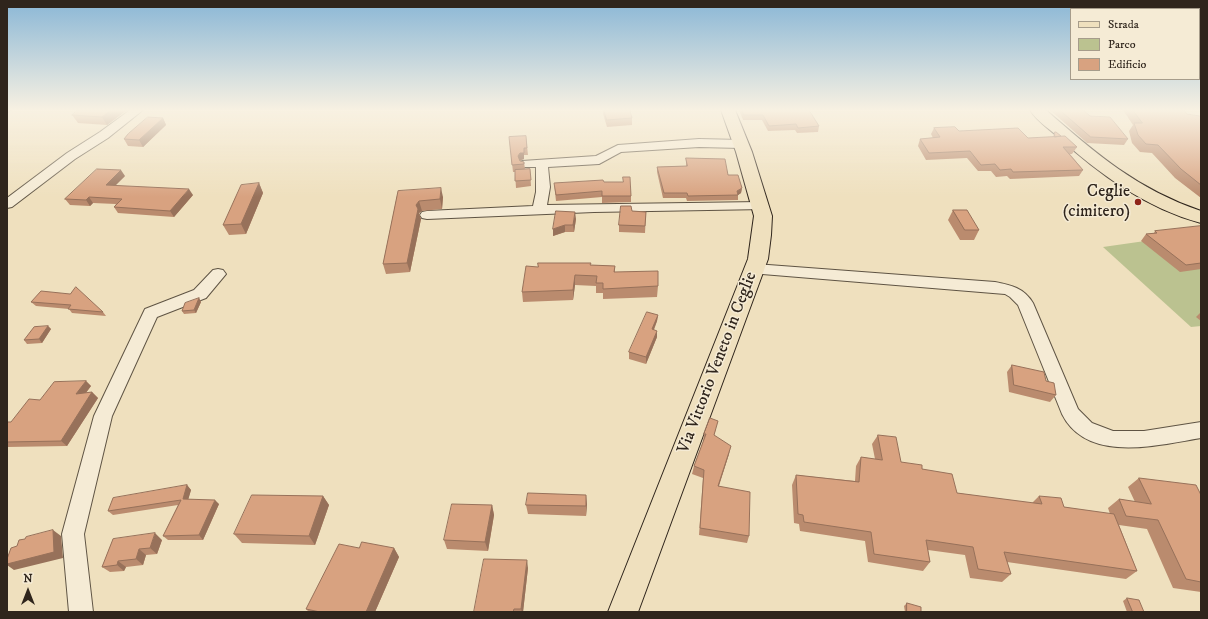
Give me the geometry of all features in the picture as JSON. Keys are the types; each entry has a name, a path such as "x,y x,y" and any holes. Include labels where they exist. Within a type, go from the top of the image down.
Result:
{"main road":[{"name":"Via Vittorio Veneto in Ceglie","path":"623,612 758,259 762,235 763,216 739,139"},
{"path":"1070,139 1118,178 1155,199 1201,217"}],"street":[{"path":"7,204 71,156 98,139"},
{"path":"526,164 599,160 618,149 699,143 741,144"},
{"path":"539,210 543,200 544,191 542,164"},
{"path":"427,215 668,205 760,206"},
{"path":"755,269 996,287 1012,290 1018,294 1025,303 1071,414 1086,429 1098,435 1112,439 1144,439 1201,430"},
{"path":"81,612 73,534 103,416 151,313 200,294 218,274"}],"green space":[{"path":"1201,233 1201,326 1191,327 1103,247"}],"building":[{"path":"509,139 526,139 527,148 524,148 524,153 520,153 518,156 520,161 524,162 524,164 512,165"},
{"path":"920,139 1068,139 1077,147 1063,147 1083,170 1013,172 1011,169 1000,170 995,164 981,165 970,151 929,153"},
{"path":"1141,139 1201,139 1201,185 1181,169 1158,145 1146,144"},
{"path":"686,158 725,159 728,175 738,175 742,188 737,191 738,195 688,196 687,193 664,193 657,167 687,166"},
{"path":"97,169 121,170 106,185 189,189 170,211 114,207 122,199 89,197 86,200 65,199"},
{"path":"530,169 531,180 515,181 515,170"},
{"path":"623,177 630,177 631,196 602,196 602,191 556,195 554,183 603,180 604,182 623,182"},
{"path":"259,183 241,224 223,225 241,185"},
{"path":"441,188 440,199 419,201 416,205 418,209 407,263 383,264 398,191"},
{"path":"621,206 631,206 632,211 646,212 645,226 619,225"},
{"path":"953,210 967,210 979,230 965,230"},
{"path":"556,211 575,212 573,225 565,225 553,229"},
{"path":"1201,226 1201,263 1186,265 1146,234 1157,233 1155,231"},
{"path":"538,263 591,263 590,265 615,266 614,272 658,271 658,286 603,289 603,283 596,283 597,276 575,275 573,290 522,292 526,266 538,267"},
{"path":"76,287 103,312 68,309 71,305 31,302 41,291 70,294"},
{"path":"199,298 194,310 182,311 185,303"},
{"path":"647,312 658,315 652,329 657,331 646,357 629,352"},
{"path":"48,326 39,339 24,340 34,327"},
{"path":"1012,365 1044,372 1046,381 1054,383 1056,395 1014,385"},
{"path":"86,381 76,394 92,392 61,441 7,442 7,422 11,422 29,399 40,400 54,382"},
{"path":"710,418 718,421 714,435 731,446 718,486 750,492 749,536 700,528 704,470 694,466 706,434 704,434"},
{"path":"878,435 896,437 901,462 922,465 922,469 952,474 957,493 1042,504 1039,496 1061,498 1064,507 1114,514 1137,571 1004,552 1011,574 978,569 973,547 926,540 930,562 874,554 871,532 804,522 803,515 798,514 796,475 859,482 861,457 882,460"},
{"path":"1139,478 1196,485 1201,495 1201,582 1186,579 1158,520 1126,516 1119,499 1151,504"},
{"path":"187,485 183,499 215,500 199,535 163,536 181,500 108,511 113,498"},
{"path":"528,493 586,495 586,506 526,505"},
{"path":"252,495 323,496 309,536 234,534"},
{"path":"452,504 492,505 485,542 444,540"},
{"path":"53,530 54,552 7,564 7,559 11,548 17,546 19,540"},
{"path":"155,533 150,548 139,549 136,559 118,561 117,565 102,567 113,539"},
{"path":"362,542 394,548 366,612 320,612 306,609 339,544 359,548"},
{"path":"484,559 527,560 521,609 514,609 513,612 474,612"},
{"path":"1127,598 1139,600 1144,612 1133,612"},
{"path":"907,603 921,607 921,612 907,612"}],"place":[{"name":"Ceglie (cimitero)","path":"1138,202"}]}
